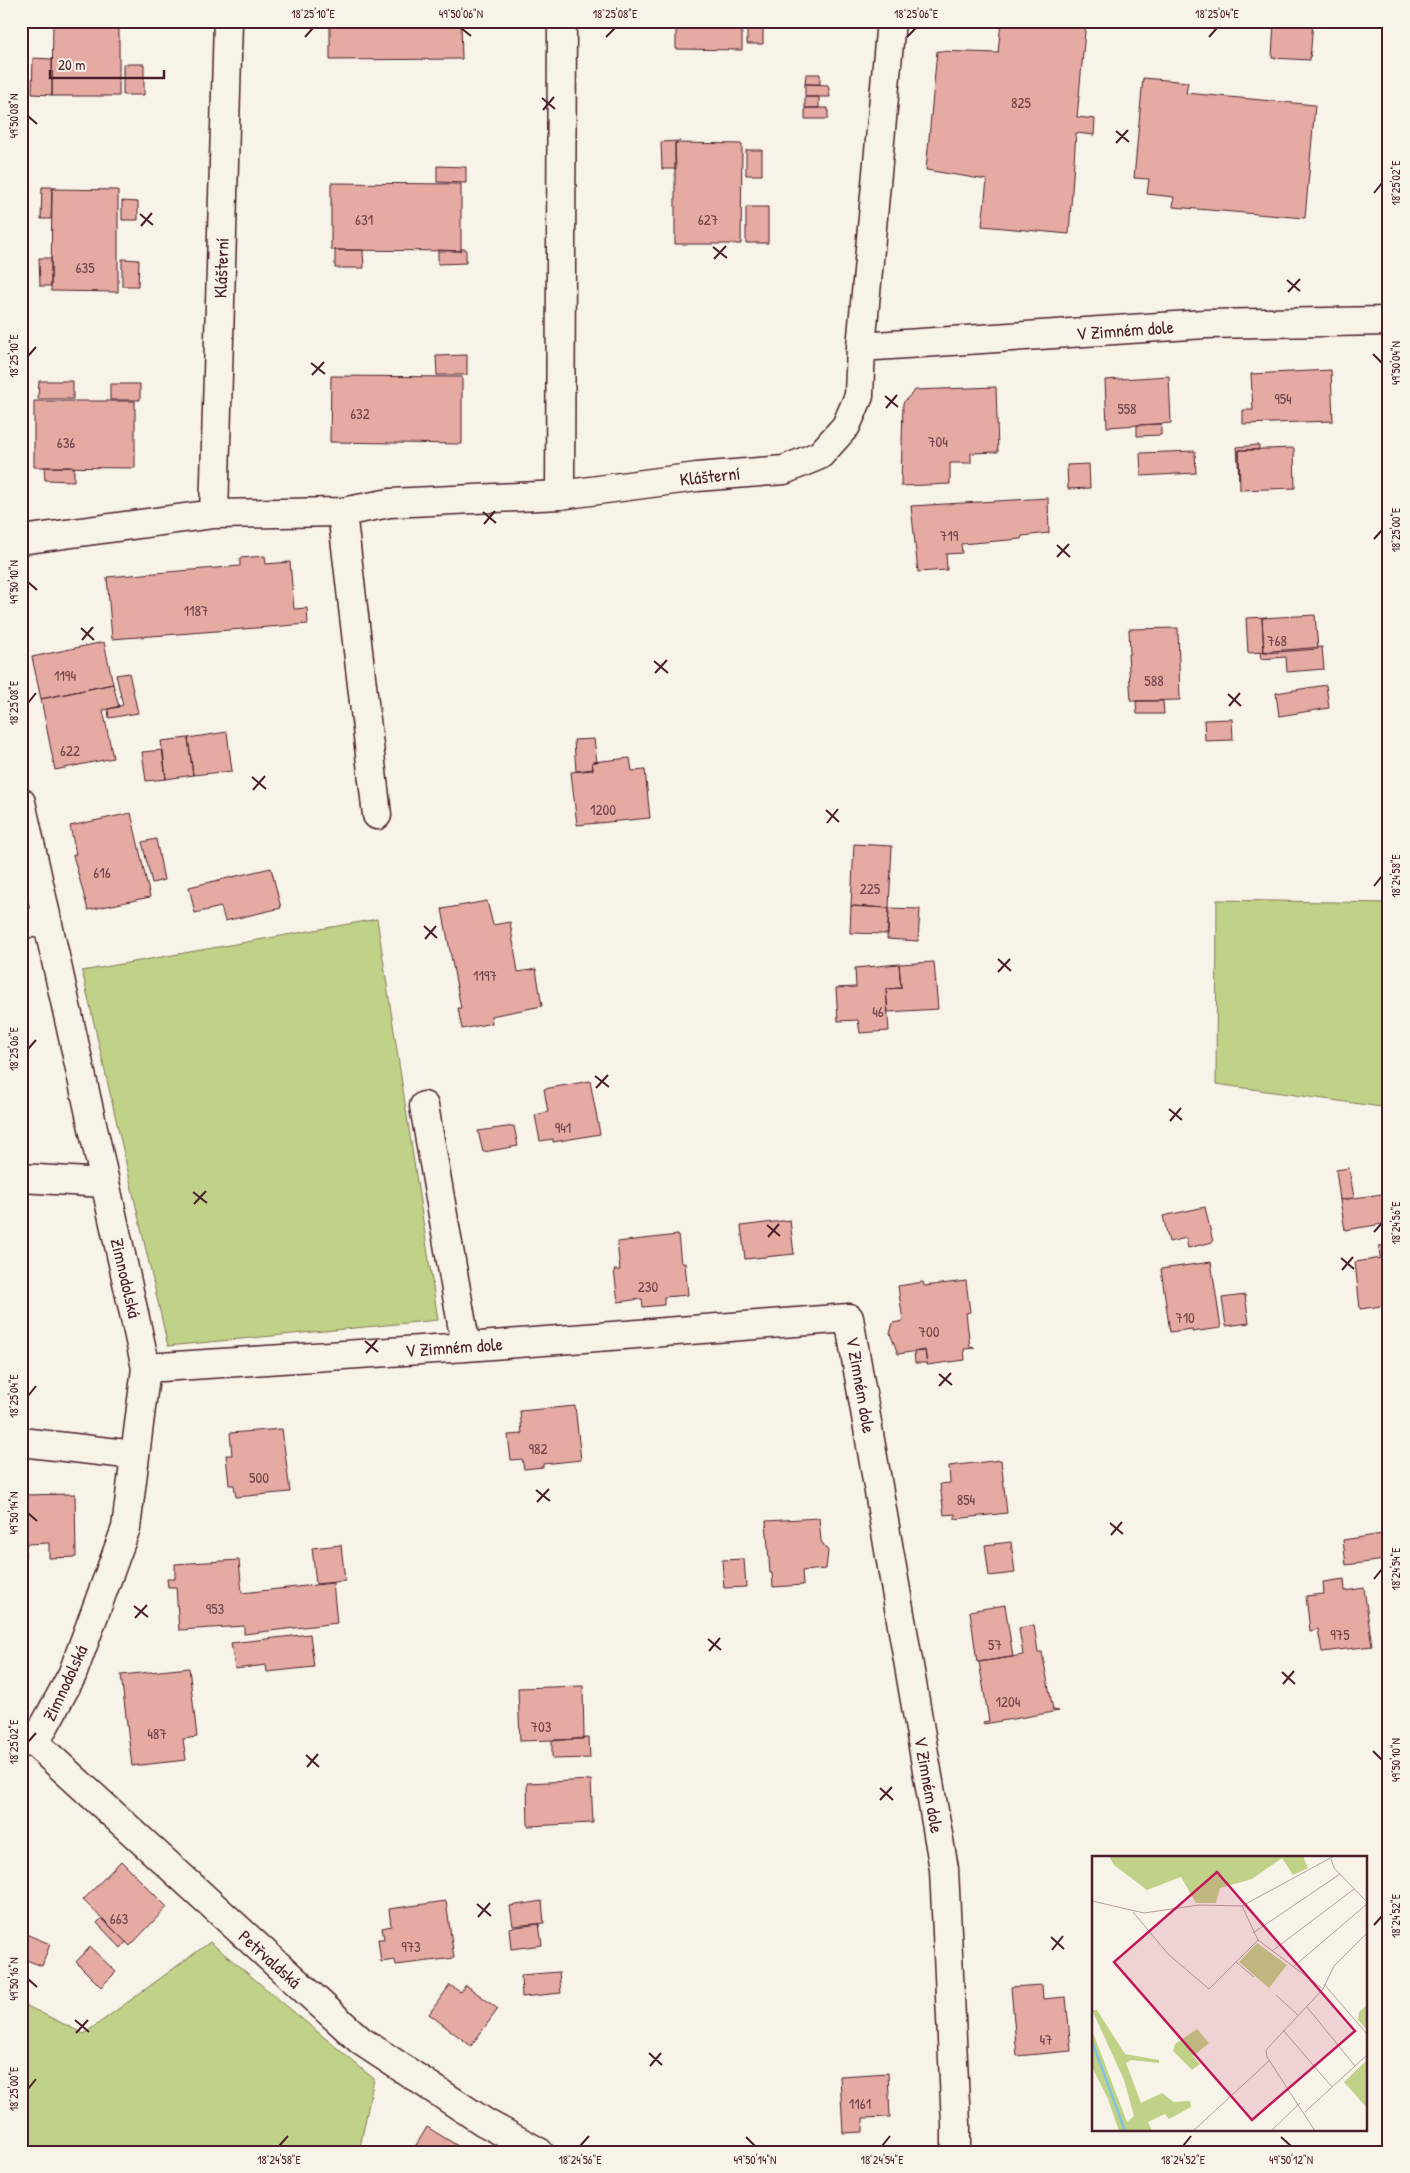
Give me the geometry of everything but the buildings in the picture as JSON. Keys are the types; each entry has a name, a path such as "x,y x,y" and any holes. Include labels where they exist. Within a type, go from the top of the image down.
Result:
{"street":[{"name":"Klášterní","path":"214,514 228,21"},
{"path":"560,495 562,21"},
{"path":"861,347 892,21"},
{"name":"V Zimném dole","path":"861,347 1205,324 1389,321"},
{"name":"Klášterní","path":"21,540 214,514 342,512 390,502 560,495 697,477 784,470 820,455 846,426 859,396 861,347"},
{"path":"342,512 377,815"},
{"name":"Zimnodolská","path":"21,802 34,923 104,1183 146,1368 126,1528 72,1675 28,1743"},
{"path":"424,1106 466,1347"},
{"path":"21,1178 104,1183"},
{"name":"V Zimném dole","path":"146,1368 466,1347 849,1318 944,1869 956,2152"},
{"path":"21,1442 135,1455"},
{"name":"Petřvaldská","path":"28,1743 361,2041 484,2122 539,2152"}],"green space":[{"path":"1217,900 1389,903 1389,1108 1216,1084"},
{"path":"377,919 438,1320 168,1346 82,971"},
{"path":"210,1942 374,2079 359,2152 21,2152 21,2003 84,2034"}]}
